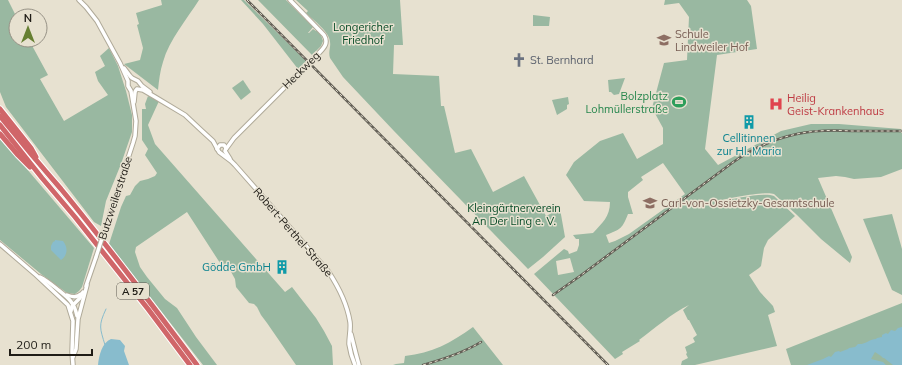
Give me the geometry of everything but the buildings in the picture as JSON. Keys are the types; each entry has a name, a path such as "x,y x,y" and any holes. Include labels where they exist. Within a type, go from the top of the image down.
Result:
{"highway":[{"path":"0,103 17,130"},
{"path":"0,108 34,153 40,165"},
{"name":"A 57","path":"0,116 143,293 197,365"},
{"name":"A 57","path":"0,125 42,178 76,217 190,365"},
{"name":"A 57","path":"0,134 42,178"}],"street":[{"path":"79,0 97,22 120,63 130,89 143,90 185,115 212,141 218,151 224,153 226,150 225,146 212,141"},
{"name":"Heckweg","path":"226,150 234,138 324,48 326,44 326,38 324,35 290,0"},
{"path":"120,63 130,76 138,81 155,97"},
{"path":"128,84 130,80 134,79"},
{"path":"137,90 140,87 139,82"},
{"name":"Butzweilerstraße","path":"73,365 72,306 80,298 86,285 135,136 136,121 130,89"},
{"name":"Butzweilerstraße","path":"134,109 134,95 137,90"},
{"name":"Heckweg","path":"221,145 234,138"},
{"path":"217,149 221,145"},
{"name":"Robert-Perthel-Straße","path":"226,150 231,161"},
{"name":"Robert-Perthel-Straße","path":"221,153 231,161 328,271 336,283 344,300 350,321 349,343 355,365"},
{"path":"0,244 72,306"},
{"path":"36,275 48,281 69,299 78,319"},
{"name":"Butzweilerstraße","path":"73,358 76,349 78,319 86,285"},
{"path":"63,293 74,297 80,296 83,292"},
{"path":"72,306 79,304 82,301"},
{"name":"Robert-Perthel-Straße","path":"350,331 360,365"}],"green space":[{"path":"0,0 8,0 12,8 8,8 8,48 33,48 48,75 40,79 64,121 108,95 98,81 95,72 105,66 100,56 109,48 118,66 126,91 132,115 132,132 106,201 101,226 94,222 6,107 0,92"},
{"path":"161,0 199,0 169,46 161,69 158,90 124,64 140,60 143,48 137,25 139,24 136,13 162,5"},
{"path":"241,0 244,0 306,61 298,69 263,24"},
{"path":"258,0 286,0 313,27 308,33 313,29 316,31 316,29 321,35 323,41 321,46 312,55"},
{"path":"296,0 400,0 403,45 394,45 393,74 439,76 441,106 444,106 455,153 471,149 493,192 524,176 546,216 560,209 565,237 528,269 343,77 330,58 330,42 327,34 321,26 306,13 308,11"},
{"path":"665,0 747,0 751,6 757,49 717,55 705,149 718,165 781,131 811,124 839,124 901,129 902,133 902,169 881,177 854,179 836,176 818,178 852,257 850,263 821,239 774,194 756,194 722,200 756,195 774,196 795,216 768,240 764,248 761,266 749,275 760,292 773,306 775,312 768,315 777,346 695,365 681,365 682,361 688,358 685,347 695,342 693,338 697,335 683,310 689,305 663,321 639,340 640,341 622,352 623,354 615,359 534,274 564,249 568,251 569,254 577,251 579,239 576,239 573,235 593,233 609,212 610,202 584,201 566,175 574,162 600,141 623,133 637,159 663,144 663,128 652,108 664,63 687,60 689,17 679,3 664,5","holes":["663,163 685,194 629,234 609,243 606,235 620,228 628,214 633,214 628,192 643,180 641,177","570,258 574,272 558,275 556,261"]},
{"path":"533,15 550,17 549,26 533,26"},
{"path":"625,78 619,94 614,95 609,92 608,80"},
{"path":"243,80 251,92 241,100 232,88"},
{"path":"148,96 159,101 148,125 155,144 285,292 292,287 316,318 332,346 333,365 296,365 257,307 254,304 249,303 236,287 235,279 230,270 220,263 187,212 136,247 135,252 140,267 147,277 165,299 177,308 217,365 203,365 109,244 126,196 130,195 140,181 155,176 157,173 145,155 148,149 142,140 142,109 146,109 145,104"},
{"path":"568,97 569,104 567,105 567,109 557,115 552,100"},
{"path":"0,139 94,248 82,287 75,294 67,293 41,274 0,240"},
{"path":"892,214 902,249 902,295 892,290 863,219"},
{"path":"902,303 902,365 791,365 786,349"},
{"path":"473,327 503,365 393,365 404,363 405,356 433,350 457,338"}],"water":[{"path":"55,240 63,241 66,246 65,256 61,260 51,250 51,246"},
{"path":"902,327 902,365 893,365 875,352 871,359 883,362 886,365 807,365 829,356 831,357 835,352 840,352 855,347 858,344 863,344 882,337 882,335 886,333 888,334 891,330 895,331"},
{"path":"111,339 120,340 125,346 124,351 129,365 98,365 103,346"}],"waterway":[{"path":"105,345 101,323 106,309"}],"railway":[{"path":"247,0 608,365"},
{"path":"553,295 732,163 763,145 788,136 811,132 831,130 902,131"},
{"path":"423,365 453,355 481,342"}],"place":[{"name":"Schule Lindweiler Hof","path":"664,40"},
{"name":"St. Bernhard","path":"519,60"},
{"name":"Bolzplatz Lohmüllerstraße","path":"679,102"},
{"name":"Heilig Geist-Krankenhaus","path":"776,104"},
{"name":"Cellitinnen zur Hl. Maria","path":"749,122"},
{"name":"Carl-von-Ossietzky-Gesamtschule","path":"650,203"},
{"name":"Gödde GmbH","path":"282,267"}],"park label":[{"name":"Longericher Friedhof","path":"363,33"},
{"name":"Kleingärtnerverein An Der Ling e. V.","path":"514,214"}]}
